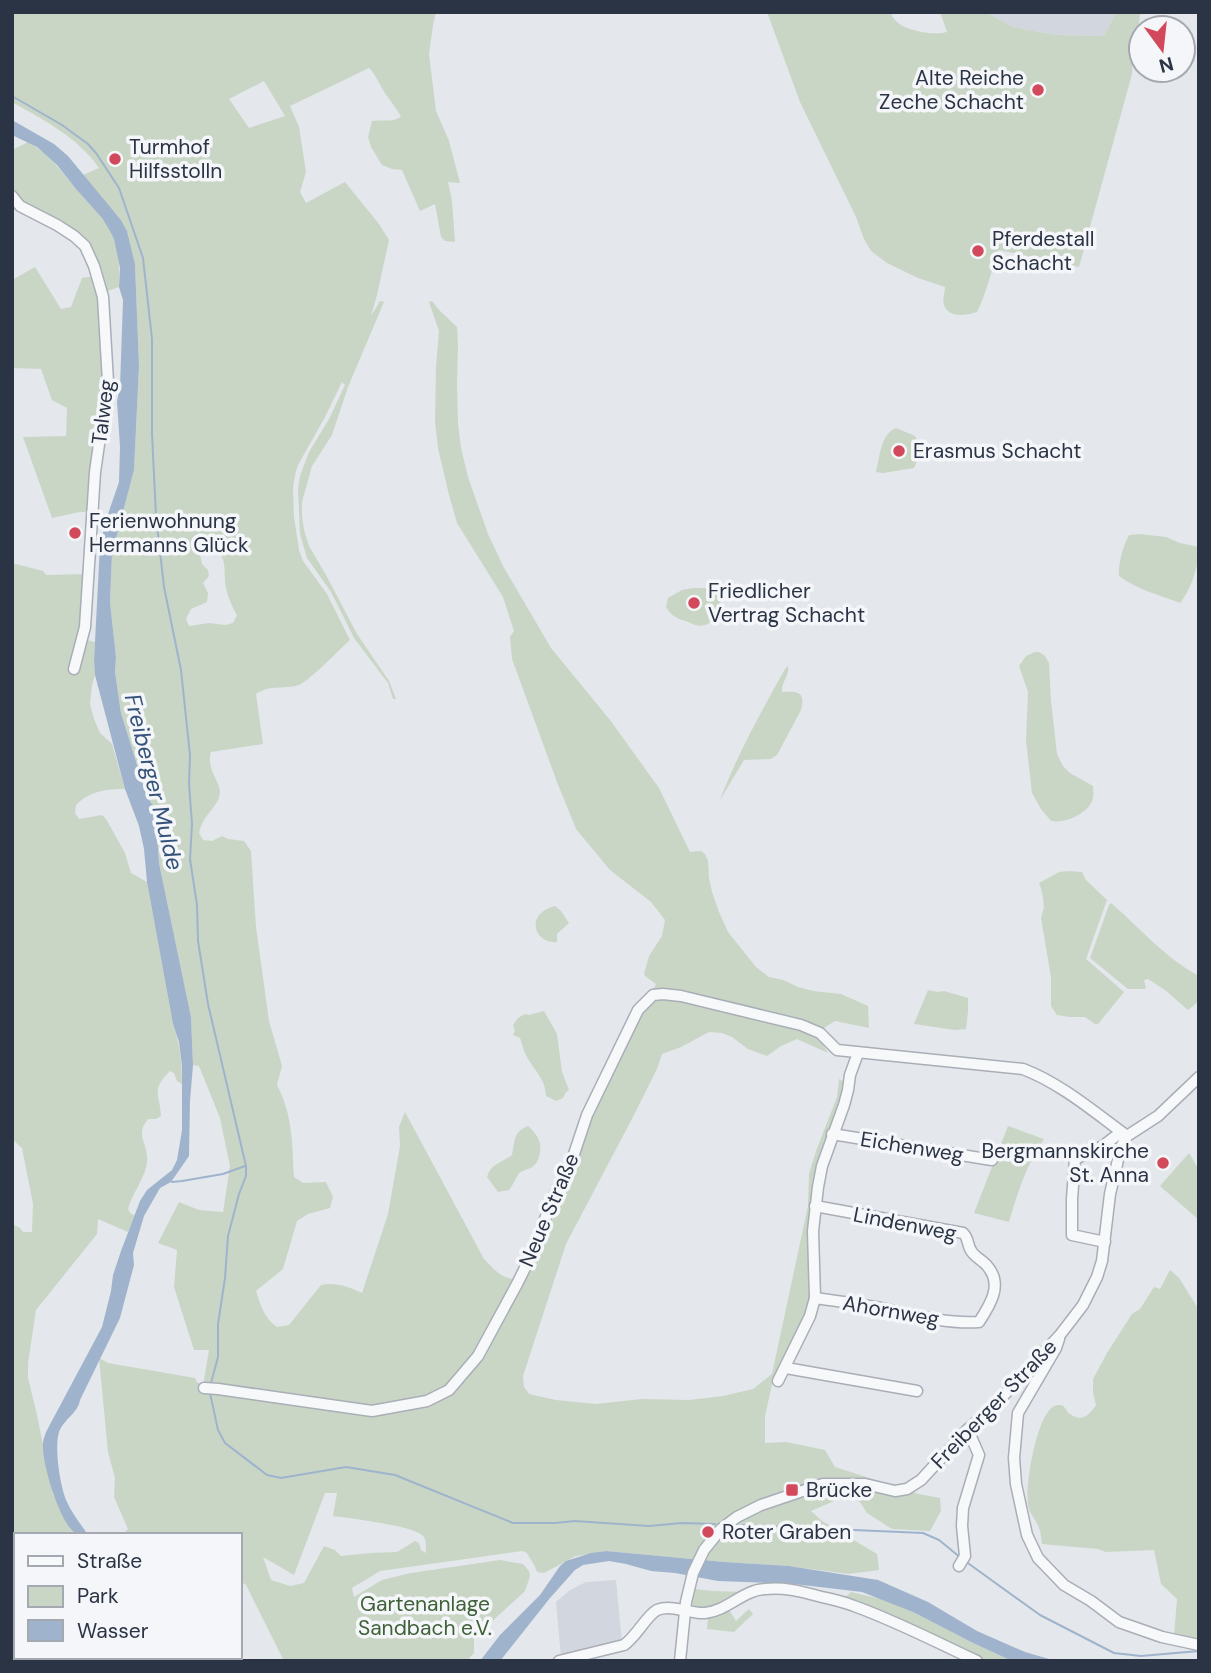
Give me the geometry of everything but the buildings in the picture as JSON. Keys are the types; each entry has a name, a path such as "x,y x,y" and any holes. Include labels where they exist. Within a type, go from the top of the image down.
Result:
{"street":[{"name":"Talweg","path":"12,196 20,206 57,225 85,246 94,266 105,311 108,382 95,472 85,627 74,669"},
{"name":"Neue Straße","path":"204,1388 372,1410 427,1401 449,1390 478,1356 517,1284 573,1157 587,1115 638,1010 653,995 681,996 801,1025 820,1034 837,1050 858,1053"},
{"path":"778,1381 810,1316 815,1297 813,1231 822,1166 844,1105 850,1074 858,1053 1023,1069 1073,1096 1124,1134"},
{"path":"1105,1242 1072,1235 1075,1159 1158,1116 1199,1077"},
{"name":"Eichenweg","path":"832,1134 992,1160"},
{"name":"Freiberger Straße","path":"680,1661 690,1583 698,1562 716,1534 737,1517 761,1505 823,1484 865,1484 895,1491 907,1489 921,1480 1060,1335 1083,1305 1097,1277 1105,1242 1110,1194 1124,1134"},
{"name":"Lindenweg","path":"815,1206 967,1236 971,1251 990,1268 995,1290 995,1296 979,1322 967,1322"},
{"name":"Ahornweg","path":"815,1297 929,1319 967,1322"},
{"path":"1060,1335 1056,1348 1018,1413 1014,1458 1016,1484 1027,1535 1038,1558 1064,1585 1119,1622 1161,1637 1199,1645"},
{"path":"786,1368 917,1391"},
{"path":"961,1563 965,1556 963,1507 979,1455 966,1432"},
{"path":"559,1661 624,1645 658,1610 685,1607 705,1614 762,1589 792,1589 852,1605 977,1661"}],"shaded area":[{"path":"986,12 1116,12 1104,36 1056,35 1013,27"},
{"path":"616,1580 622,1643 561,1657 556,1602 570,1590 586,1582"}],"green space":[{"name":"Gartenanlage Sandbach e.V.","path":"12,12 436,12 429,54 436,111 449,141 460,183 448,182 455,242 445,241 441,237 435,204 420,211 402,170 382,165 371,147 368,137 372,121 401,117 369,68 290,106 299,127 306,172 300,192 306,203 345,182 389,240 371,316 380,301 384,302 348,387 332,435 312,466 302,502 302,516 309,546 357,634 389,681 396,699 393,699 388,683 354,638 331,592 307,558 300,534 300,476 309,452 345,385 342,382 298,465 293,489 294,517 303,561 327,594 350,640 299,685 267,689 256,694 263,744 211,752 210,763 220,795 202,823 199,833 203,840 212,841 222,836 244,841 251,851 256,927 269,1021 282,1066 277,1085 289,1119 294,1177 303,1183 326,1182 333,1197 330,1208 308,1214 297,1221 283,1269 256,1291 266,1316 277,1327 289,1325 321,1285 332,1284 362,1293 388,1214 400,1146 399,1127 405,1112 484,1259 500,1274 522,1280 597,1101 656,984 644,974 649,956 662,936 665,920 651,902 610,870 576,829 512,659 510,637 514,631 503,597 457,523 438,448 435,422 439,331 429,302 432,301 457,327 458,423 468,477 488,534 503,566 551,648 610,720 659,788 690,852 701,851 705,854 712,892 728,932 756,967 769,977 813,991 841,994 868,1006 869,1028 835,1021 816,1033 828,1053 797,1039 767,1056 748,1049 732,1037 709,1032 662,1054 634,1115 566,1244 523,1376 524,1387 529,1394 596,1404 642,1399 689,1400 753,1389 772,1374 808,1206 809,1174 837,1097 839,1079 846,1083 815,1179 810,1230 810,1301 807,1313 773,1380 765,1416 765,1443 786,1442 825,1450 835,1467 919,1494 940,1498 941,1511 930,1531 892,1529 867,1513 860,1502 852,1497 811,1511 822,1521 877,1554 879,1570 848,1574 789,1566 606,1551 576,1556 544,1573 537,1572 527,1553 522,1551 380,1571 352,1588 354,1597 382,1580 500,1560 523,1564 530,1576 525,1591 474,1638 474,1653 467,1661 284,1661 246,1585 242,1582 242,1533 124,1533 128,1529 114,1497 115,1478 108,1452 99,1358 108,1363 195,1378 203,1386 209,1350 194,1350 174,1287 177,1250 158,1243 179,1202 199,1210 223,1212 230,1166 220,1118 199,1066 193,1065 191,1017 159,863 155,808 147,797 121,713 115,672 110,602 112,554 134,470 139,366 135,264 127,231 121,220 83,175 99,168 81,147 12,102","holes":["264,81 285,116 249,128 229,99","213,547 223,561 227,591 237,615 233,623 225,625 209,623 189,626 186,619 191,609 207,602 208,593 203,583 209,576 200,554","325,1493 337,1493 333,1516 409,1529 424,1537 426,1553 415,1541 397,1552 341,1556 335,1550 324,1546 304,1583 290,1586 271,1580 263,1557 294,1575"]},
{"path":"767,12 890,12 897,22 907,28 936,33 947,32 940,12 986,12 1013,27 1056,35 1104,36 1116,12 1140,12 1127,14 1127,84 1129,84 1079,267 999,250 977,312 959,315 950,312 943,301 945,287 887,263 871,251 800,102"},
{"path":"28,142 55,164 108,226 117,251 119,287 105,292 92,253 17,198 12,187 12,150"},
{"path":"35,267 61,309 71,307 82,278 95,276 99,293 106,382 89,512 52,518 23,437 66,436 67,408 52,400 41,369 12,368 12,280"},
{"path":"896,428 915,436 922,449 914,468 876,472 884,441"},
{"path":"1129,535 1166,537 1199,547 1194,577 1180,603 1140,588 1119,576 1120,561 1127,539"},
{"path":"12,563 43,571 46,575 88,574 82,639 95,642 95,675 90,704 100,733 112,744 125,789 93,794 76,805 75,813 79,819 102,815 125,853 131,873 147,882 179,1046 182,1084 170,1071 158,1088 161,1116 148,1119 142,1130 147,1162 128,1209 135,1215 128,1232 98,1219 97,1234 36,1310 28,1378 53,1494 76,1533 14,1533 14,1659 132,1661 12,1661 12,1224 23,1232 32,1232 33,1204 22,1148 12,1139"},
{"path":"693,588 714,591 720,600 717,616 702,626 681,620 666,607 668,598 682,590"},
{"path":"1035,652 1045,656 1049,663 1057,754 1070,773 1093,786 1093,798 1087,808 1063,821 1051,821 1032,793 1026,741 1028,692 1019,666 1026,656"},
{"path":"788,666 782,692 799,694 802,699 801,710 777,755 771,759 744,760 720,800 750,734"},
{"path":"1059,872 1082,872 1086,880 1107,900 1086,959 1124,992 1098,1024 1085,1017 1057,1015 1051,1006 1051,977 1041,918 1044,907 1039,883"},
{"path":"1111,903 1164,952 1199,976 1199,1001 1188,1010 1148,979 1144,980 1144,989 1128,989 1090,958"},
{"path":"555,906 569,923 557,934 557,942 550,942 539,934 536,922 539,915"},
{"path":"928,990 944,991 968,998 966,1029 914,1024"},
{"path":"544,1011 557,1034 562,1072 569,1090 563,1098 556,1101 546,1096 544,1084 525,1053 520,1038 513,1035 513,1025 518,1018"},
{"path":"528,1126 540,1143 537,1161 532,1167 519,1173 509,1190 498,1192 487,1177 494,1166 512,1155 517,1134"},
{"path":"1008,1126 1044,1139 1023,1179 1009,1222 974,1213"},
{"path":"1189,1153 1199,1170 1199,1220 1160,1186"},
{"path":"1170,1270 1179,1278 1199,1310 1199,1641 1174,1636 1177,1599 1161,1584 1154,1550 1106,1552 1042,1544 1039,1528 1028,1504 1028,1482 1034,1448 1044,1418 1058,1405 1078,1418 1091,1411 1096,1405 1093,1379 1107,1353 1132,1314 1140,1309 1154,1287 1160,1289"},
{"path":"695,1589 742,1592 719,1605 706,1608 693,1605"},
{"path":"851,1592 885,1600 913,1612 1012,1661 985,1661 899,1621 896,1616 842,1600"},
{"path":"728,1608 736,1621 749,1609 753,1614 734,1632 707,1629 708,1618"}],"water":[{"path":"12,120 54,144 68,156 121,220 127,231 135,264 139,366 134,470 112,554 110,602 115,672 121,713 147,797 155,808 159,863 191,1017 193,1065 189,1156 171,1182 160,1188 144,1216 133,1253 134,1265 120,1318 79,1405 59,1432 58,1467 64,1495 71,1511 87,1533 76,1533 64,1519 45,1464 43,1440 102,1327 113,1275 140,1201 147,1190 172,1170 177,1160 182,1130 182,1066 139,826 125,789 95,675 100,545 119,482 117,401 120,387 123,300 119,287 120,268 114,239 102,218 57,165 37,147 12,135"},
{"path":"606,1551 789,1566 878,1580 928,1602 977,1631 1025,1652 1056,1661 1012,1661 913,1612 862,1592 794,1584 718,1581 651,1571 609,1561 583,1565 575,1570 500,1661 480,1661 500,1635 540,1595 560,1566 566,1561"}],"waterway":[{"name":"Freiberger Mulde","path":"12,96 62,125 96,153 119,188 143,258 152,339 152,434 156,516 164,587 181,670 190,755 190,859 197,905 198,941 208,1004 246,1166 246,1176 228,1236 218,1324 218,1357 211,1383"},
{"path":"172,1182 223,1174 245,1166"},
{"path":"210,1393 218,1430 225,1443 267,1475 281,1478 346,1467 395,1475 513,1523 575,1521 649,1526 715,1524"},
{"path":"739,1525 923,1533 939,1540 961,1558"},
{"path":"965,1561 1040,1615 1114,1653 1141,1656 1199,1651"}],"place":[{"name":"Alte Reiche Zeche Schacht","path":"1038,90"},
{"name":"Turmhof Hilfsstolln","path":"115,159"},
{"name":"Pferdestall Schacht","path":"978,251"},
{"name":"Erasmus Schacht","path":"899,451"},
{"name":"Ferienwohnung Hermanns Glück","path":"75,533"},
{"name":"Friedlicher Vertrag Schacht","path":"694,603"},
{"name":"Bergmannskirche St. Anna","path":"1163,1163"},
{"name":"Brücke","path":"792,1490"},
{"name":"Roter Graben","path":"708,1532"}]}
